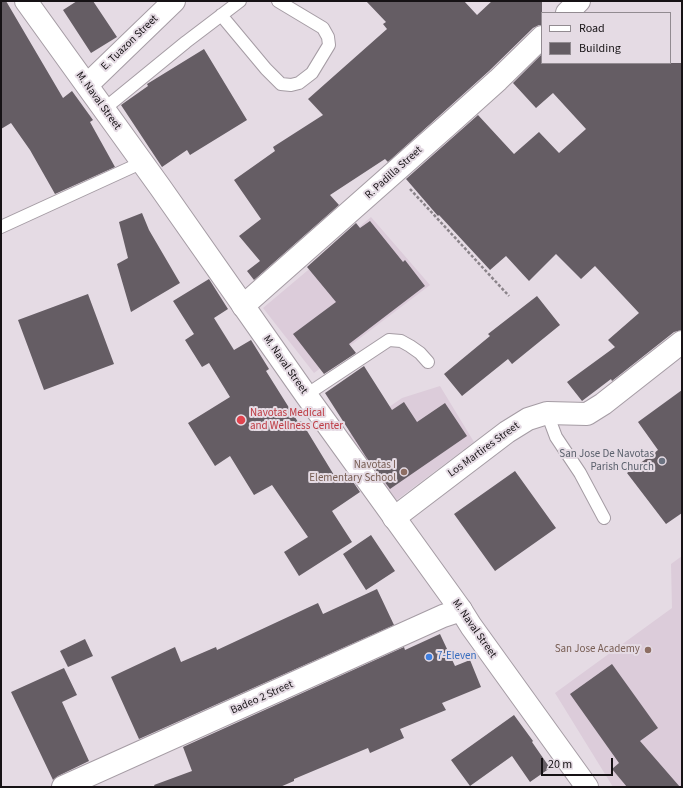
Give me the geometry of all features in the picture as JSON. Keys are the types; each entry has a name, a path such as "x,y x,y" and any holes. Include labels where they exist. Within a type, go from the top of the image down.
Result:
{"street":[{"name":"M. Naval Street","path":"26,1 143,162 306,395 587,787"},
{"name":"E. Tuazon Street","path":"87,85 174,1"},
{"path":"568,12 579,1"},
{"name":"R. Padilla Street","path":"243,306 498,80 541,38"},
{"name":"Los Martires Street","path":"394,518 507,432 528,419 547,413 587,414 603,404 682,342"},
{"name":"Badeo 2 Street","path":"63,787 443,616 461,610"}],"lane":[{"path":"104,110 186,42 240,1"},
{"path":"221,15 266,69 282,84 291,85 299,82 312,72 329,45 328,37 323,28 278,1"},
{"path":"1,228 143,162"},
{"path":"306,395 389,340 401,341 420,353 428,362"},
{"path":"547,413 556,437 580,473 604,518"}],"path":[{"path":"394,173 509,296"}],"shaded area":[{"path":"371,217 430,285 314,373 263,308"},
{"name":"Navotas I Elementary School","path":"440,386 474,442 394,502 347,436 402,398"},
{"name":"San Jose Academy","path":"682,556 682,787 613,787 555,693 672,608 671,564"}],"building":[{"path":"1,1 6,1 63,98 72,91 93,120 90,122 115,167 55,194 30,150 11,123 1,129"},
{"path":"77,1 93,1 117,37 91,53 63,10"},
{"path":"366,1 464,1 477,15 492,1 542,1 541,25 533,28 489,71 388,162 385,159 330,195 339,205 254,280 247,271 260,261 239,236 261,219 234,180 275,151 273,147 323,115 308,99 387,29 383,24 386,22"},
{"path":"204,49 247,120 190,155 187,150 162,167 121,105 148,86 147,84"},
{"path":"541,55 541,64 682,63 682,330 674,332 612,381 611,379 582,401 567,382 615,347 608,340 639,313 595,266 581,279 556,254 529,281 506,256 490,270 439,215 438,216 406,179 478,115 514,154 539,132 559,153 586,129 553,93 536,108 513,83"},
{"path":"142,213 149,230 180,283 131,312 117,264 128,258 119,222"},
{"path":"370,221 403,262 405,260 425,286 349,344 356,353 324,374 293,334 336,302 307,267 356,223 360,228"},
{"path":"209,279 228,309 214,318 234,350 251,340 269,369 266,371 298,422 301,421 337,480 347,473 360,492 332,511 352,542 299,576 284,552 308,537 272,485 254,495 230,456 215,466 188,423 230,397 209,363 202,367 185,340 194,334 173,301"},
{"path":"88,294 114,364 44,390 18,320"},
{"path":"537,296 560,325 512,364 508,359 462,396 444,374 490,336 488,334"},
{"name":"Navotas I Elementary School","path":"364,366 392,410 404,402 417,422 445,403 467,436 390,489 366,457 325,393"},
{"name":"San Jose De Navotas Parish Church","path":"682,390 682,513 666,524 627,473 658,450 638,422"},
{"path":"515,471 556,528 495,571 454,514"},
{"path":"371,535 395,571 366,590 343,554"},
{"path":"377,589 394,625 139,739 111,677 175,647 181,662 216,647 217,650 318,603 323,614"},
{"path":"440,634 455,666 470,660 481,687 442,703 446,710 400,729 404,738 370,753 368,748 294,779 294,781 280,787 155,787 154,785 192,771 183,747 404,647 405,650"},
{"path":"85,639 93,656 68,667 60,651"},
{"path":"612,664 658,728 640,741 680,787 627,787 612,769 619,763 570,694"},
{"path":"64,668 77,695 62,702 89,761 58,776 53,780 11,692"},
{"path":"514,715 550,768 530,782 512,756 470,786 451,760"}],"place":[{"name":"Navotas Medical and Wellness Center","path":"241,420"},
{"name":"San Jose De Navotas Parish Church","path":"662,461"},
{"name":"Navotas I Elementary School","path":"404,472"},
{"name":"San Jose Academy","path":"648,650"},
{"name":"7-Eleven","path":"429,657"}]}
